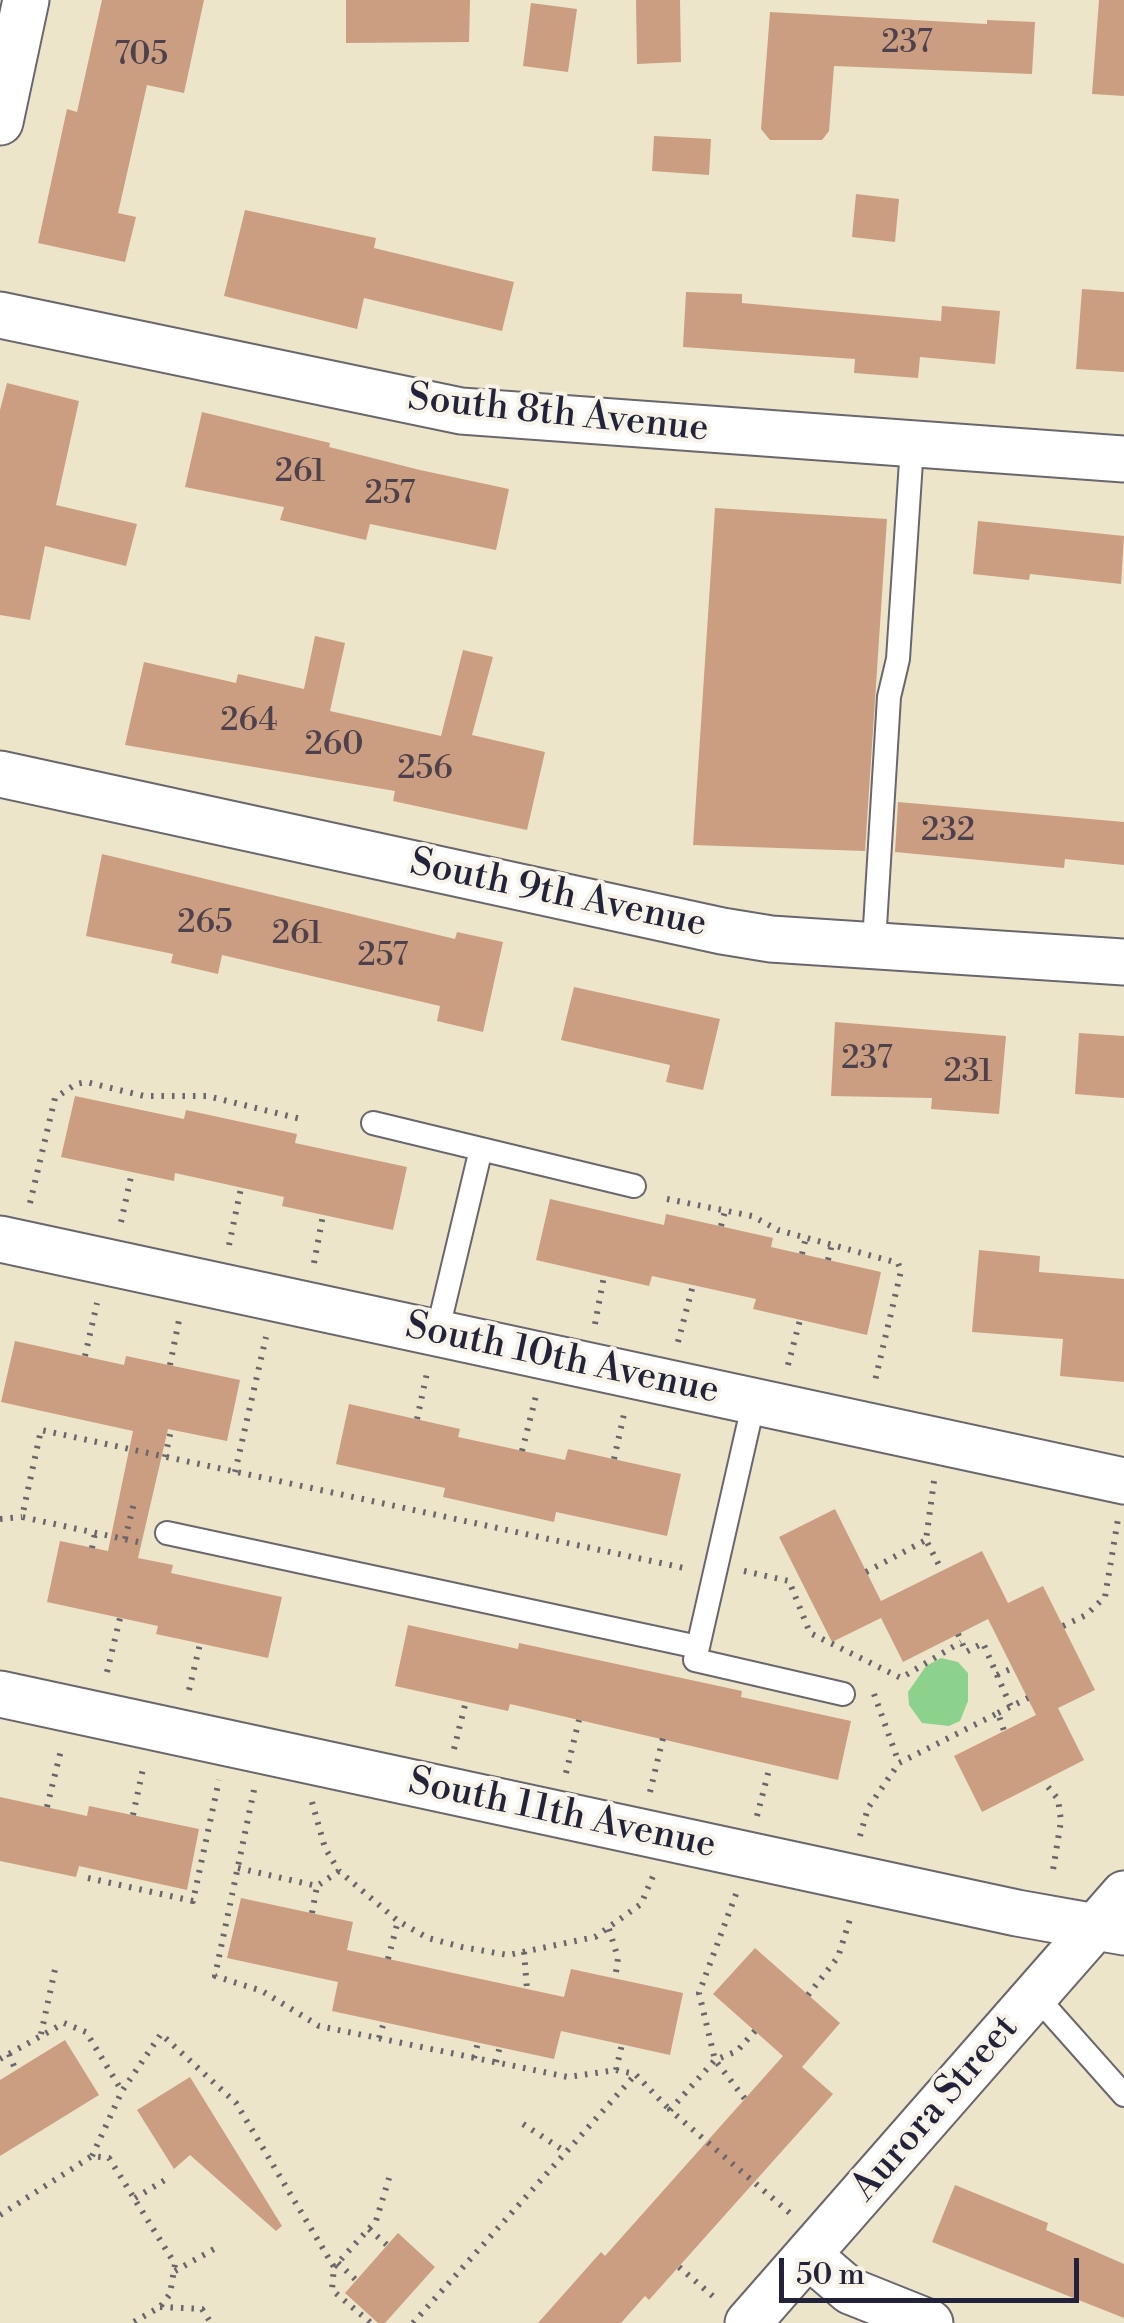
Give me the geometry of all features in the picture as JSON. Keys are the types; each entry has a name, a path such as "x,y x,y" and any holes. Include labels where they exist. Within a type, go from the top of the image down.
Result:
{"street":[{"path":"0,122 26,0"},
{"name":"South 8th Avenue","path":"0,314 461,411 912,446 1124,458"},
{"name":"South 9th Avenue","path":"0,774 771,939 1124,962"},
{"name":"South 10th Avenue","path":"0,1238 432,1352 754,1402 1121,1500"},
{"name":"South 11th Avenue","path":"0,1694 998,1909 1115,1917"},
{"name":"Aurora Street","path":"732,2311 799,2235 1115,1917"},
{"path":"799,2235 850,2291 930,2323"}],"lane":[{"path":"874,943 889,697 898,659 912,446"},
{"path":"373,1123 634,1186"},
{"path":"432,1352 481,1150"},
{"path":"754,1402 707,1568 695,1660 843,1694"},
{"path":"167,1533 698,1647"},
{"path":"1035,1995 1124,2094"}],"path":[{"path":"30,1204 55,1098 76,1084 86,1082 144,1096 207,1096 300,1119"},
{"path":"120,1223 132,1172"},
{"path":"229,1246 241,1188"},
{"path":"667,1199 752,1216 806,1237 898,1263 901,1271 874,1385"},
{"path":"721,1226 725,1211"},
{"path":"313,1265 323,1215"},
{"path":"802,1254 806,1237"},
{"path":"828,1260 832,1244"},
{"path":"594,1325 604,1276"},
{"path":"678,1343 693,1285"},
{"path":"85,1356 97,1301"},
{"path":"170,1365 179,1318"},
{"path":"788,1366 800,1320"},
{"path":"235,1472 266,1337"},
{"path":"417,1419 432,1352"},
{"path":"522,1451 536,1394"},
{"path":"614,1459 624,1413"},
{"path":"22,1517 40,1430 707,1568 789,1580 810,1633 901,1678 960,1638 966,1652 982,1642 1011,1706"},
{"path":"166,1457 171,1430"},
{"path":"935,1479 926,1540 942,1571"},
{"path":"1063,1626 1086,1615 1104,1596 1121,1500"},
{"path":"125,1539 134,1503"},
{"path":"0,1519 22,1517 138,1542"},
{"path":"92,1548 95,1533"},
{"path":"866,1572 926,1540"},
{"path":"106,1672 120,1618"},
{"path":"189,1690 200,1644"},
{"path":"861,1658 899,1763"},
{"path":"997,1675 1013,1668"},
{"path":"859,1840 868,1808 899,1763 1028,1698"},
{"path":"454,1749 466,1702"},
{"path":"998,1713 1004,1731"},
{"path":"565,1774 580,1720"},
{"path":"650,1793 663,1738"},
{"path":"47,1807 62,1745"},
{"path":"133,1815 144,1763"},
{"path":"757,1817 770,1766"},
{"path":"88,1878 193,1901 220,1779"},
{"path":"255,1786 215,1976 262,1991 319,2026 568,2078 616,2070 636,2074 799,2235"},
{"path":"1048,1787 1058,1799 1061,1821 1051,1882"},
{"path":"311,1798 324,1848 339,1871 398,1922 428,1938 462,1947 508,1955 558,1947 610,1929 641,1904 654,1873"},
{"path":"238,1868 317,1886"},
{"path":"312,1913 317,1886 339,1871"},
{"path":"737,1890 699,1992 715,2060 745,2099"},
{"path":"808,1995 838,1957 852,1915"},
{"path":"388,1959 398,1922"},
{"path":"610,1929 618,1958 615,1979"},
{"path":"524,1952 528,1989"},
{"path":"41,2035 56,1965"},
{"path":"0,2059 64,2022 86,2032 122,2091"},
{"path":"379,2038 384,2022"},
{"path":"670,2110 715,2060 737,2051 755,2031"},
{"path":"0,2216 92,2156 122,2091 161,2034 236,2103 336,2265 356,2280"},
{"path":"474,2058 478,2042"},
{"path":"616,2070 622,2044"},
{"path":"496,2062 500,2046"},
{"path":"9,2054 16,2070"},
{"path":"413,2323 636,2074"},
{"path":"523,2124 566,2152"},
{"path":"92,2156 109,2158 136,2198 174,2270 170,2294 160,2306 132,2323"},
{"path":"136,2198 170,2177"},
{"path":"371,2323 362,2320 332,2290 336,2265 376,2221 389,2178"},
{"path":"368,2229 387,2245"},
{"path":"174,2270 214,2249"},
{"path":"679,2266 732,2311"},
{"path":"160,2306 202,2308 210,2323"}],"green space":[{"path":"941,1658 958,1662 968,1673 968,1701 960,1721 949,1726 922,1723 909,1705 908,1692 926,1666"}],"building":[{"path":"102,0 204,0 184,93 147,85 118,213 136,217 125,262 38,243 67,109 77,112"},
{"path":"346,0 470,0 469,42 346,43"},
{"path":"636,0 680,0 681,62 637,64"},
{"path":"1099,0 1124,0 1124,96 1092,94"},
{"path":"531,3 577,9 568,72 523,66"},
{"path":"770,12 987,24 987,20 1035,22 1032,74 834,66 829,131 822,140 770,140 761,129"},
{"path":"654,136 711,139 709,175 652,171"},
{"path":"856,194 899,199 895,242 852,237"},
{"path":"245,210 376,238 374,248 514,282 502,331 364,298 357,329 224,296"},
{"path":"1082,289 1124,292 1124,372 1076,369"},
{"path":"686,292 742,294 742,303 941,321 942,306 1000,311 995,364 920,357 918,378 854,373 855,359 683,347"},
{"path":"7,383 79,401 56,505 137,524 126,566 45,546 30,620 0,615 0,410"},
{"path":"202,412 420,470 509,489 496,550 370,524 366,540 280,520 284,507 185,487"},
{"path":"715,508 887,519 865,851 693,845"},
{"path":"978,521 1124,536 1121,584 1030,574 1029,580 973,574"},
{"path":"315,636 345,643 330,711 441,736 463,650 493,657 472,735 545,752 527,830 393,801 395,791 125,745 144,662 236,683 238,674 304,689"},
{"path":"898,802 1124,822 1124,865 1065,859 1064,868 895,852"},
{"path":"102,854 455,939 457,932 503,942 483,1032 437,1021 440,1006 222,955 218,974 171,963 173,954 86,936"},
{"path":"574,987 720,1019 703,1090 666,1082 670,1065 561,1040"},
{"path":"835,1022 1006,1036 999,1114 931,1109 932,1098 831,1096"},
{"path":"1079,1033 1124,1036 1124,1098 1075,1094"},
{"path":"75,1096 184,1119 186,1110 297,1134 295,1143 407,1167 393,1230 282,1206 284,1197 175,1173 174,1181 61,1157"},
{"path":"550,1199 664,1225 666,1214 773,1238 771,1247 881,1272 867,1335 753,1309 756,1299 652,1276 649,1286 536,1260"},
{"path":"979,1250 1040,1256 1039,1272 1124,1279 1124,1382 1060,1376 1063,1339 972,1332"},
{"path":"15,1341 124,1365 126,1356 240,1380 227,1441 168,1429 138,1558 173,1565 171,1573 282,1597 268,1658 156,1634 158,1626 47,1602 60,1541 108,1551 133,1431 1,1402"},
{"path":"349,1404 460,1429 458,1437 565,1460 568,1449 681,1474 667,1536 556,1512 554,1522 443,1497 445,1488 336,1464"},
{"path":"835,1509 881,1601 982,1551 1008,1603 1043,1586 1095,1690 1058,1708 1084,1760 982,1812 954,1756 1036,1715 988,1619 903,1662 881,1618 832,1642 779,1537"},
{"path":"408,1625 518,1649 519,1643 742,1691 741,1697 851,1721 838,1780 510,1704 508,1711 395,1686"},
{"path":"0,1797 87,1816 89,1806 199,1829 187,1890 79,1866 76,1877 0,1861"},
{"path":"241,1898 353,1922 347,1950 564,1997 571,1969 683,1993 670,2055 561,2031 554,2059 332,2011 338,1982 227,1958"},
{"path":"755,1948 840,2023 802,2067 833,2094 649,2300 645,2296 621,2323 538,2323 601,2252 605,2256 783,2056 713,1994"},
{"path":"65,2040 99,2095 0,2156 0,2080"},
{"path":"190,2077 282,2226 276,2231 190,2155 174,2169 137,2110"},
{"path":"955,2185 1048,2223 1046,2230 1124,2264 1124,2318 932,2242"},
{"path":"398,2233 435,2267 385,2323 378,2323 345,2293"}]}
